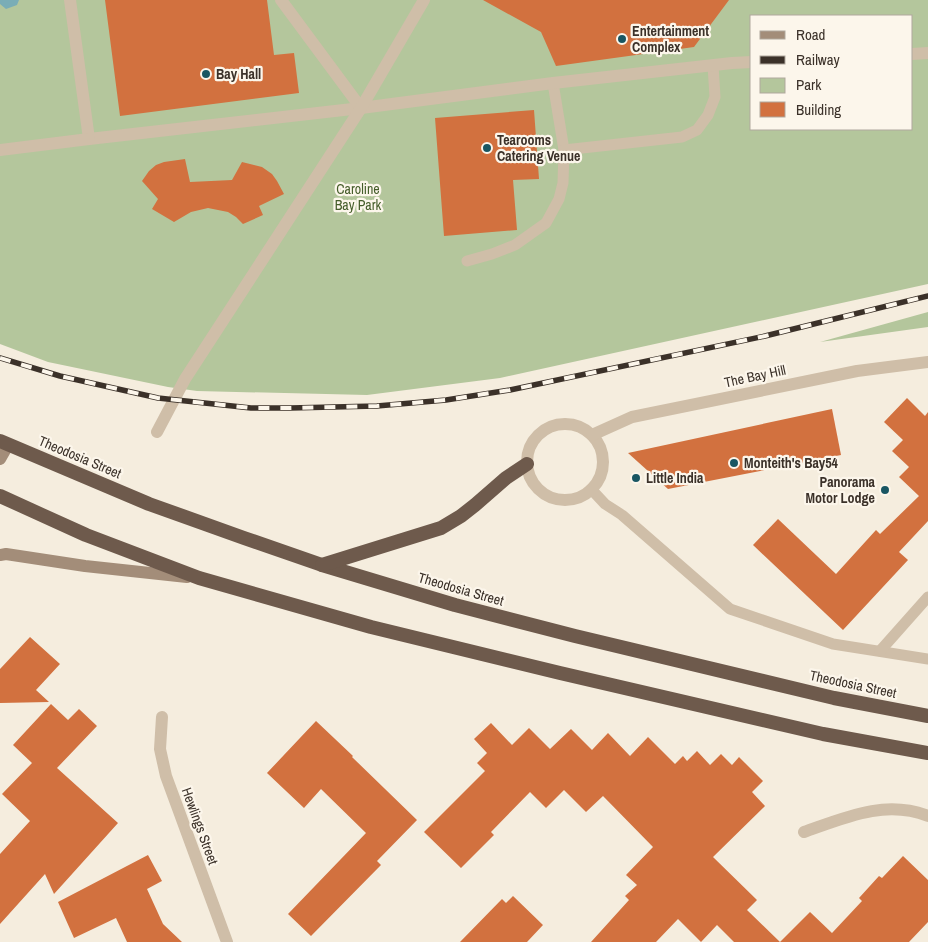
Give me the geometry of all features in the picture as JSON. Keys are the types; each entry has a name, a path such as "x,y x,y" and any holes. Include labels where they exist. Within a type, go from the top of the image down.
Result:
{"highway":[{"name":"Theodosia Street","path":"4,443 149,504 322,565 455,605 575,636 834,698 928,716"},
{"path":"322,565 441,528 461,516 506,478 527,464"},
{"path":"0,496 86,535 199,578 371,627 823,734 928,752"}],"main road":[{"path":"0,459 4,443"},
{"path":"0,555 6,554 84,566 199,578"}],"street":[{"path":"70,0 89,139"},
{"path":"281,0 361,108"},
{"path":"157,432 190,372 361,108 424,0"},
{"path":"913,54 928,53"},
{"path":"0,150 361,108 553,83 750,62"},
{"name":"The Bay Hill","path":"592,435 632,417 857,371 928,362"},
{"path":"560,424 582,428 592,435 599,444 602,456 602,468 598,480 591,489 579,497 565,500 551,497 539,490 531,478 527,464 532,442 549,427 560,424"},
{"name":"Hewlings Street","path":"162,717 160,748 166,776 227,942"},
{"path":"804,832 858,813 883,809 917,812 928,816"}],"lane":[{"path":"564,150 682,137 697,130 708,115 715,97 713,65"},
{"path":"467,261 515,245 546,223 559,199 563,183 564,150 553,83"},
{"path":"591,489 605,504 622,515 730,609 833,644 927,657"},
{"path":"880,652 928,597"}],"green space":[{"name":"Caroline Bay Park","path":"0,0 928,0 928,284 500,378 367,395 197,391 168,387 48,362 0,344"},
{"path":"928,312 928,327 820,342"}],"water":[{"path":"0,0 19,0 17,5 6,9 0,4"}],"building":[{"name":"Bay Hall","path":"105,0 267,0 274,55 294,53 299,93 120,116"},
{"name":"Entertainment Complex","path":"483,0 729,0 694,47 556,66 541,32"},
{"name":"Tearooms Catering Venue","path":"534,110 539,179 513,180 517,230 444,236 435,118"},
{"path":"185,159 190,182 232,180 242,162 262,167 272,174 284,194 259,206 263,215 243,224 228,212 208,208 191,212 174,222 152,209 158,199 142,181 156,165"},
{"path":"907,398 925,416 928,412 928,521 899,552 908,560 843,630 753,545 778,519 836,574 876,530 880,534 919,496 899,477 909,467 892,451 903,440 884,422"},
{"path":"832,409 841,455 668,489 628,453"},
{"path":"30,637 60,664 36,690 49,702 0,703 0,669"},
{"path":"51,704 68,720 79,709 97,726 57,768 118,823 54,894 45,874 0,924 0,854 30,821 2,794 32,763 13,745"},
{"path":"316,721 417,820 377,861 381,865 311,936 288,914 366,833 321,789 304,808 267,773"},
{"path":"491,723 512,745 529,728 550,749 571,729 592,750 608,733 630,756 648,737 675,764 683,756 687,761 697,751 710,765 721,754 732,765 739,757 763,781 752,792 765,806 713,857 757,900 747,910 780,942 734,942 717,925 701,942 678,919 656,942 591,942 629,900 625,896 637,885 626,875 653,847 603,796 586,812 564,790 546,808 530,792 491,832 494,835 461,868 424,832 485,771 477,763 487,753 474,739"},
{"path":"148,855 162,881 147,889 163,924 182,942 127,942 116,918 74,938 58,902"},
{"path":"903,856 928,880 928,922 909,942 780,942 810,912 832,933 862,901 859,898 879,876 882,878"},
{"path":"513,896 543,925 527,942 460,942 502,899 506,903"}],"railway":[{"path":"0,358 60,376 158,398 251,408 377,406 446,400 510,390 765,336 928,296"}],"place":[{"name":"Entertainment Complex","path":"622,39"},
{"name":"Bay Hall","path":"206,74"},
{"name":"Tearooms Catering Venue","path":"487,148"},
{"name":"Monteith's Bay54","path":"734,463"},
{"name":"Little India","path":"636,478"},
{"name":"Panorama Motor Lodge","path":"885,490"}]}
